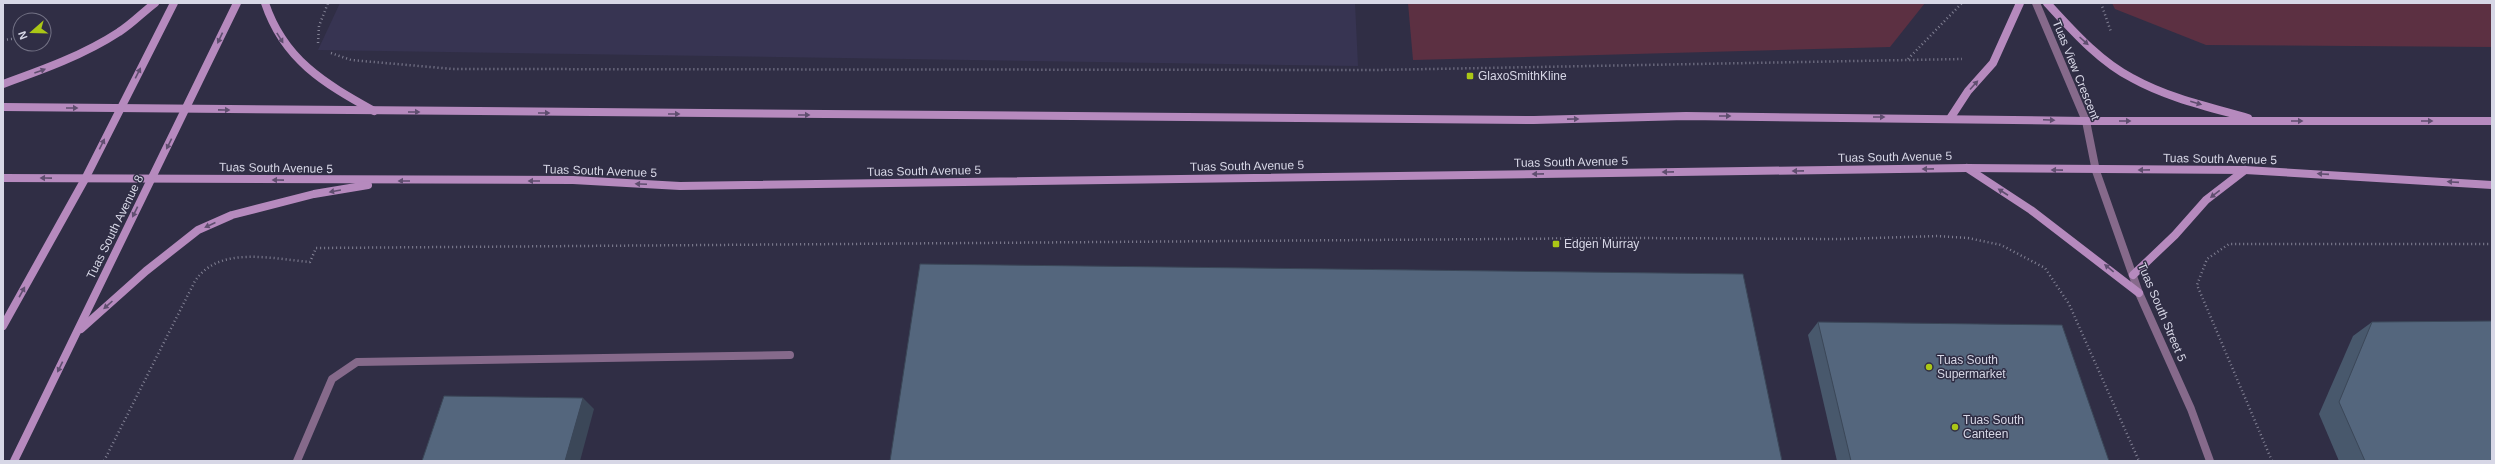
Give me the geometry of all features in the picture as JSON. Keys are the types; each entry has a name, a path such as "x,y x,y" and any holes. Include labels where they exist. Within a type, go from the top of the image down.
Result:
{"main road":[{"path":"3,84 52,66 96,44 119,31 155,3"},
{"path":"3,326 85,179 174,3"},
{"name":"Tuas South Avenue 8","path":"14,461 237,3"},
{"path":"265,3 269,20 280,38 302,66 334,89 375,112"},
{"path":"1951,117 1968,91 1993,63 2020,3"},
{"path":"2047,3 2086,43 2130,77 2182,99 2258,121"},
{"path":"3,107 375,112 1526,120 1686,116 1951,117 2086,121 2492,121"},
{"path":"1966,168 2036,214 2139,293"},
{"name":"Tuas South Avenue 5","path":"3,178 85,179 152,177 387,181 573,180 680,186 1966,168 2096,171 2246,170 2492,185"},
{"path":"2133,275 2176,235 2206,200 2246,170"},
{"path":"78,332 146,271 198,230 232,214 314,194 387,181"}],"street":[{"name":"Tuas View Crescent","path":"2036,3 2086,121 2096,171"},
{"name":"Tuas South Street 5","path":"2096,171 2139,293 2191,408 2210,461"},
{"path":"297,461 332,379 357,362 790,355"}],"path":[{"path":"323,47 318,44 319,26 328,3"},
{"path":"1907,60 1962,3"},
{"path":"327,50 351,60 452,69 1378,70 1966,59"},
{"path":"104,461 191,287 202,271 220,260 246,257 310,262 316,248 1622,238 1841,239 1938,236 2001,245 2046,268 2070,304 2139,461"},
{"path":"2272,461 2197,285 2206,259 2229,244 2492,244"}],"shaded area":[{"path":"340,3 1355,3 1358,66 318,50"},
{"path":"1408,3 1925,3 1890,47 1413,60"},
{"path":"2112,3 2492,3 2492,47 2206,45 2115,9"}],"building":[{"path":"920,264 1743,274 1782,461 890,461"},
{"path":"2492,321 2492,461 2365,461 2339,402 2372,322"},
{"path":"1818,322 2062,325 2109,461 1851,461"},
{"path":"444,396 583,398 565,461 422,461"}],"place":[{"name":"GlaxoSmithKline","path":"1470,76"},
{"name":"Edgen Murray","path":"1556,244"},
{"name":"Tuas South Supermarket","path":"1929,367"},
{"name":"Tuas South Canteen","path":"1955,427"}]}
